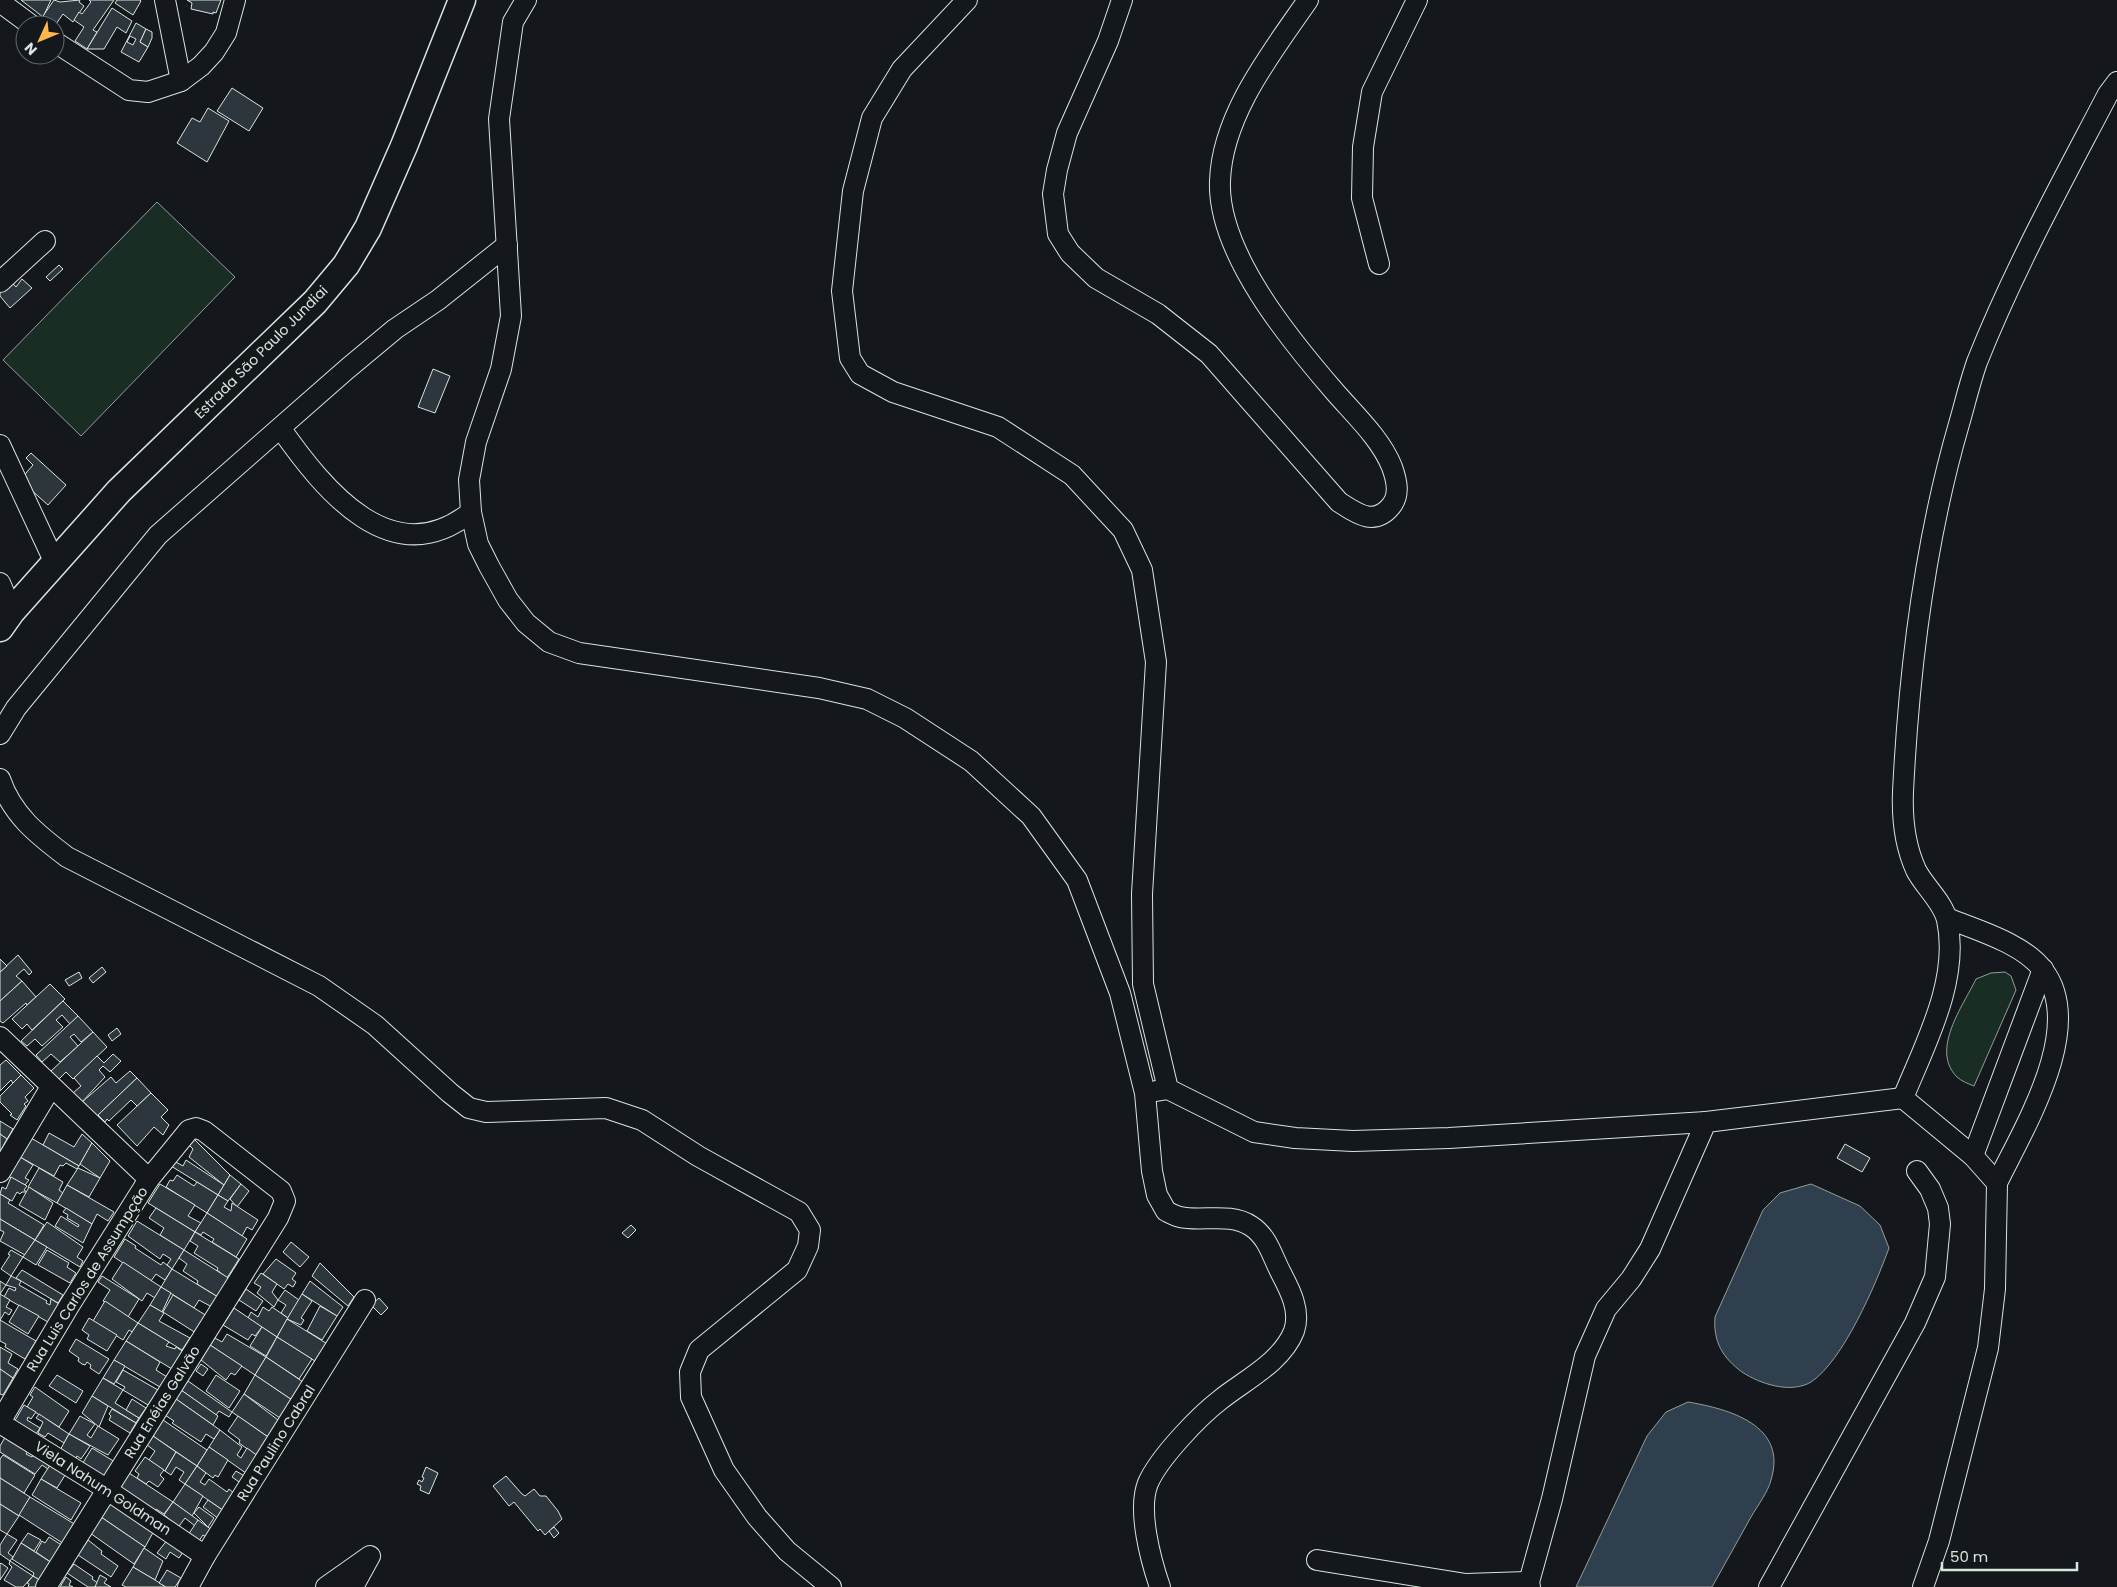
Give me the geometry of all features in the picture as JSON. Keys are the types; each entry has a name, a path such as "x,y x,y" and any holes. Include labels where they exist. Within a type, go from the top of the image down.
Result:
{"main road":[{"name":"Estrada São Paulo Jundiai","path":"6,620 120,491 315,302 346,265 368,228 404,146 462,0"}],"street":[{"path":"165,0 181,82"},
{"path":"65,48 129,90 148,92 181,82 201,66 214,52 226,33 235,0"},
{"path":"526,0 514,22 498,119 510,325 501,369 476,442 470,480 471,512 478,544 508,600 526,623 549,642 578,653 819,688 866,699 906,718 971,761 1031,816 1077,880 1120,993 1145,1093 1152,1171 1158,1195 1166,1211 1181,1217 1222,1218 1250,1225 1265,1238 1294,1302 1296,1317 1294,1330 1286,1346 1256,1374 1202,1416 1164,1459 1148,1484 1145,1508 1150,1560 1160,1587"},
{"path":"967,0 902,69 872,118 853,191 842,291 850,358 860,374 892,392 998,427 1072,475 1123,530 1142,570 1156,662 1142,894 1143,984 1168,1089"},
{"path":"1122,0 1104,49 1067,133 1053,194 1058,234 1070,253 1096,278 1158,314 1209,354 1339,502 1360,515 1369,518 1380,516 1397,498 1398,489 1392,467 1380,445 1313,366 1270,309 1248,274 1226,228 1221,203 1220,181 1232,122 1252,84 1308,0"},
{"path":"1379,264 1362,198 1363,147 1372,92 1417,0"},
{"path":"0,2 18,15"},
{"path":"1903,1098 1936,1015 1944,989 1949,961 1947,918 1916,870 1906,838 1903,794 1916,647 1929,548 1949,458 1976,365 2014,275 2108,94 2117,82"},
{"path":"0,282 45,240"},
{"path":"0,734 16,708 158,535 395,329 438,300 506,245"},
{"path":"281,429 307,465 339,500 383,528 402,535 420,536 440,531 471,512"},
{"path":"0,445 55,563"},
{"path":"0,583 6,620"},
{"path":"0,779 12,805 33,832 67,857 319,986 375,1025 469,1108 486,1112 606,1108 642,1120 698,1156 799,1212 810,1230 808,1246 797,1270 699,1350 690,1372 691,1397 724,1470 757,1517 787,1551 831,1587"},
{"path":"1924,1587 1939,1541 1988,1348 1995,1289 1997,1183 2041,1091 2056,1041 2058,1015 2054,990 2043,969 2028,956 2002,941 1947,918"},
{"path":"1973,1156 2043,969"},
{"path":"0,1037 149,1179"},
{"path":"0,1172 51,1087"},
{"path":"1145,1093 1168,1089 1254,1132 1295,1138 1353,1141 1448,1138 1706,1122 1903,1098 1973,1156 1997,1183"},
{"path":"1317,1560 1466,1584 1529,1585 1552,1499 1585,1356 1593,1335 1606,1309 1631,1279 1650,1249 1706,1122"},
{"name":"Rua Luis Carlos de Assumpção","path":"0,1423 69,1306 149,1179 189,1130 196,1128 204,1131 281,1190 285,1200 278,1218"},
{"path":"1769,1587 1915,1324 1935,1277 1940,1224 1938,1208 1930,1189 1917,1171"},
{"name":"Rua Enéias Galvão","path":"46,1587 278,1218"},
{"name":"Rua Paulino Cabral","path":"188,1587 205,1556 364,1300"},
{"name":"Viela Nahum Goldman","path":"0,1423 107,1490 205,1556"},
{"path":"326,1587 370,1556 353,1587"}],"green space":[{"path":"157,202 235,277 81,436 3,360"},
{"path":"2005,972 2011,976 2016,990 1974,1086 1957,1077 1950,1066 1947,1054 1948,1041 1957,1015 1976,979 1991,973"}],"water":[{"path":"1811,1184 1860,1206 1880,1225 1889,1248 1857,1321 1835,1357 1823,1372 1803,1386 1776,1386 1766,1384 1749,1376 1729,1361 1718,1342 1715,1317 1763,1210 1780,1193"},
{"path":"1688,1402 1721,1409 1751,1423 1763,1433 1771,1446 1774,1461 1768,1489 1712,1587 1576,1587 1647,1436 1666,1412"}],"building":[{"path":"21,0 51,0 44,15 40,15"},
{"path":"54,0 60,2 80,0 79,2 84,6 73,22 63,14 44,15"},
{"path":"89,0 114,0 93,30 97,32 87,49 75,41 84,27 74,20 79,12 82,14 91,2"},
{"path":"117,0 141,1 133,15 115,3"},
{"path":"187,0 221,0 216,13 213,12 213,14 191,9 192,3"},
{"path":"112,8 132,21 126,33 117,27 104,49 87,49"},
{"path":"136,23 146,29 140,42 148,47 139,62 121,52","holes":["130,36 136,39 133,45 127,42"]},
{"path":"146,29 152,32 152,38 148,47 140,42"},
{"path":"232,88 263,108 249,131 217,111"},
{"path":"208,108 229,121 207,162 177,143 192,118 200,122"},
{"path":"59,265 63,269 50,281 46,277"},
{"path":"8,278 16,287 22,279 32,288 10,308 0,296 0,286"},
{"path":"433,369 450,376 435,413 418,407"},
{"path":"31,453 66,485 48,505 20,480 33,465 26,458"},
{"path":"18,955 32,972 29,975 24,969 16,976 22,981 0,1001 0,972"},
{"path":"0,959 7,966 0,972"},
{"path":"102,967 106,972 93,983 89,978"},
{"path":"79,972 82,978 69,986 65,980"},
{"path":"22,981 36,997 3,1023 0,1021 0,1001"},
{"path":"50,984 65,999 32,1030 27,1024 22,1029 12,1019"},
{"path":"63,1001 78,1016 70,1024 62,1015 56,1020 63,1027 42,1046 35,1039 27,1046 21,1041"},
{"path":"78,1016 93,1032 81,1042 74,1034 70,1037 78,1046 60,1062 51,1054 42,1062 36,1055"},
{"path":"117,1028 121,1034 112,1041 108,1035"},
{"path":"93,1032 107,1047 73,1079 66,1072 59,1079 51,1071"},
{"path":"113,1054 121,1061 110,1072 103,1066 99,1070 105,1077 82,1102 73,1093 81,1086 74,1078 97,1056 104,1063"},
{"path":"6,1060 21,1075 13,1083 11,1080 0,1091 0,1065"},
{"path":"130,1071 137,1078 96,1117 82,1102 111,1077 116,1083"},
{"path":"21,1075 34,1088 25,1097 28,1101 24,1104 26,1106 17,1120 10,1115 12,1114 0,1102 0,1096"},
{"path":"137,1078 151,1093 137,1106 131,1100 109,1121 107,1119 105,1122 98,1115"},
{"path":"151,1093 168,1110 161,1117 169,1125 163,1135 154,1127 137,1146 117,1125"},
{"path":"0,1121 13,1129 7,1139 0,1134"},
{"path":"49,1133 74,1147 82,1134 92,1143 79,1166 43,1145"},
{"path":"0,1134 7,1139 0,1152"},
{"path":"191,1136 230,1175 224,1185 189,1157 193,1149 187,1143"},
{"path":"31,1138 79,1166 77,1169 66,1163 63,1166 60,1165 54,1176 20,1157"},
{"path":"92,1143 110,1161 100,1178 80,1164"},
{"path":"1845,1144 1870,1158 1862,1172 1837,1158"},
{"path":"20,1157 33,1165 25,1178 29,1180 25,1185 8,1176"},
{"path":"186,1160 224,1185 218,1195 171,1166 174,1161 183,1166"},
{"path":"39,1168 63,1182 59,1190 63,1193 57,1203 28,1187"},
{"path":"78,1168 100,1178 89,1197 67,1185"},
{"path":"177,1175 194,1186 197,1182 218,1195 207,1213 166,1187 170,1180 173,1181"},
{"path":"230,1175 241,1184 228,1201 218,1195"},
{"path":"11,1177 27,1186 24,1190 27,1192 20,1194 17,1192 12,1201 0,1194 2,1187 6,1189"},
{"path":"160,1184 195,1205 188,1216 201,1223 195,1232 148,1203"},
{"path":"241,1184 249,1191 237,1207 230,1199"},
{"path":"67,1185 114,1212 108,1221 97,1214 92,1224 57,1203"},
{"path":"29,1187 53,1203 45,1220 19,1205"},
{"path":"0,1194 10,1200 8,1203 44,1225 35,1240 0,1219"},
{"path":"218,1195 228,1201 224,1207 231,1211 232,1203 258,1220 252,1230 247,1227 242,1236 207,1213"},
{"path":"66,1208 92,1224 83,1243 55,1226 61,1216 78,1227 79,1225 67,1218 68,1215 63,1212"},
{"path":"156,1208 195,1232 184,1250 160,1235 164,1228 149,1218"},
{"path":"207,1213 247,1239 236,1257 212,1242 214,1239 203,1232 201,1235 195,1232"},
{"path":"0,1219 35,1240 25,1255 0,1241 4,1232 0,1230"},
{"path":"137,1221 184,1250 172,1269 167,1265 171,1259 163,1254 160,1259 128,1236"},
{"path":"47,1222 83,1247 77,1257 83,1261 80,1267 35,1240"},
{"path":"631,1225 636,1230 628,1238 622,1233"},
{"path":"195,1232 239,1259 227,1278 217,1270 218,1268 194,1253 198,1246 190,1241"},
{"path":"125,1239 161,1265 163,1262 172,1269 165,1280 156,1274 151,1281 114,1257"},
{"path":"35,1240 47,1247 36,1265 23,1257"},
{"path":"291,1242 309,1257 300,1267 283,1252"},
{"path":"11,1250 23,1257 11,1276 1,1269"},
{"path":"47,1250 69,1263 67,1267 76,1273 70,1283 38,1265"},
{"path":"184,1250 230,1279 218,1297 197,1284 198,1281 183,1271 187,1264 179,1258"},
{"path":"276,1259 296,1273 292,1279 296,1282 293,1287 288,1284 284,1289 263,1274"},
{"path":"123,1262 161,1287 155,1298 147,1293 142,1301 112,1279"},
{"path":"320,1263 354,1297 348,1306 312,1276"},
{"path":"172,1269 218,1297 212,1307 199,1300 194,1308 161,1287"},
{"path":"22,1270 63,1295 58,1303 16,1278"},
{"path":"261,1273 277,1284 272,1292 278,1300 274,1307 257,1293 261,1287 254,1283"},
{"path":"11,1276 21,1281 19,1285 47,1301 46,1303 50,1305 51,1299 59,1304 48,1322 4,1297 9,1288 15,1291 16,1288 6,1285"},
{"path":"102,1276 139,1299 128,1317 103,1301 110,1290 98,1282"},
{"path":"0,1281 6,1285 0,1294"},
{"path":"310,1281 343,1307 337,1316 302,1294"},
{"path":"161,1287 171,1293 162,1312 150,1305"},
{"path":"246,1289 263,1301 256,1311 239,1300"},
{"path":"285,1290 299,1300 288,1318 281,1313 286,1305 278,1300"},
{"path":"0,1294 10,1300 6,1307 12,1310 9,1315 5,1312 0,1320"},
{"path":"302,1294 312,1301 301,1318 304,1320 301,1325 287,1319"},
{"path":"173,1295 207,1316 196,1333 163,1312"},
{"path":"379,1298 388,1308 381,1315 371,1305"},
{"path":"105,1301 138,1323 132,1332 129,1330 123,1340 93,1321"},
{"path":"19,1305 39,1316 28,1334 9,1322"},
{"path":"150,1305 164,1313 159,1321 190,1338 182,1350 138,1323"},
{"path":"320,1306 337,1316 322,1340 307,1331"},
{"path":"263,1307 269,1311 272,1307 288,1318 277,1337 248,1318 251,1312 258,1317"},
{"path":"234,1308 262,1327 255,1336 252,1334 248,1340 223,1325"},
{"path":"89,1318 117,1335 107,1351 87,1339 89,1335 82,1330"},
{"path":"287,1319 329,1345 318,1363 277,1337"},
{"path":"0,1320 36,1341 25,1359 5,1347 6,1344 0,1341"},
{"path":"138,1323 169,1342 166,1346 175,1349 176,1347 184,1352 172,1369 126,1341"},
{"path":"262,1327 277,1337 266,1356 250,1346"},
{"path":"227,1334 266,1357 255,1375 210,1345 215,1338 222,1342"},
{"path":"277,1337 312,1359 299,1379 266,1357"},
{"path":"76,1339 109,1359 99,1374 90,1368 91,1365 87,1362 85,1365 78,1361 79,1358 69,1351"},
{"path":"126,1341 160,1362 156,1370 167,1377 160,1387 114,1360"},
{"path":"210,1345 242,1366 235,1375 231,1373 226,1380 201,1360"},
{"path":"0,1347 12,1354 8,1363 18,1369 13,1378 0,1369"},
{"path":"266,1357 306,1384 295,1402 255,1375"},
{"path":"114,1360 125,1366 114,1384 103,1378"},
{"path":"201,1364 208,1369 203,1376 196,1371"},
{"path":"0,1369 13,1378 3,1395 0,1394"},
{"path":"123,1370 158,1390 148,1405 123,1390 125,1387 116,1382"},
{"path":"57,1375 83,1391 76,1403 49,1386"},
{"path":"216,1375 240,1391 229,1408 206,1391"},
{"path":"255,1375 295,1402 283,1420 244,1394"},
{"path":"103,1378 123,1390 115,1403 139,1418 136,1423 92,1396"},
{"path":"188,1381 232,1412 229,1417 219,1411 216,1415 181,1390"},
{"path":"35,1387 69,1411 59,1427 27,1407 33,1397 30,1395"},
{"path":"181,1390 218,1416 213,1425 176,1399"},
{"path":"244,1394 282,1423 271,1439 232,1412"},
{"path":"92,1396 108,1406 99,1427 82,1413"},
{"path":"132,1399 146,1408 139,1418 126,1410"},
{"path":"176,1399 220,1430 214,1439 206,1434 201,1442 172,1423 174,1421 165,1415"},
{"path":"24,1405 36,1412 31,1419 28,1417 27,1420 40,1428 34,1437 13,1424"},
{"path":"112,1409 136,1423 130,1433 109,1420 111,1416 109,1414"},
{"path":"39,1414 69,1434 64,1443 48,1433 45,1437 38,1433 43,1422 36,1418"},
{"path":"80,1416 95,1424 87,1435 91,1438 98,1426 119,1439 108,1455 69,1434"},
{"path":"238,1416 268,1437 256,1455 239,1443 240,1440 228,1431"},
{"path":"163,1420 207,1450 197,1466 153,1436"},
{"path":"220,1430 242,1447 237,1455 241,1458 247,1448 262,1459 250,1476 209,1447"},
{"path":"7,1434 28,1451 26,1454 32,1457 36,1450 53,1460 48,1469 42,1465 35,1474 0,1452 0,1446"},
{"path":"69,1434 90,1446 81,1459 77,1456 74,1462 59,1452"},
{"path":"153,1436 176,1452 165,1471 149,1460 155,1451 147,1445"},
{"path":"209,1447 228,1460 218,1477 215,1475 213,1478 197,1466"},
{"path":"92,1448 115,1462 104,1480 81,1466"},
{"path":"176,1452 197,1466 185,1484 179,1480 184,1472 176,1467 171,1475 165,1471"},
{"path":"3,1455 35,1475 24,1493 0,1478 0,1459"},
{"path":"145,1457 164,1470 160,1475 164,1479 158,1487 149,1481 146,1484 137,1478 139,1474 135,1471"},
{"path":"52,1462 67,1472 57,1488 41,1479"},
{"path":"197,1466 206,1473 200,1482 205,1485 209,1479 227,1492 229,1489 235,1494 224,1511 185,1484"},
{"path":"426,1467 438,1473 429,1494 420,1490 421,1486 417,1484 419,1480 422,1482"},
{"path":"236,1471 246,1477 242,1484 232,1477"},
{"path":"129,1473 173,1502 164,1514 156,1509 153,1514 117,1491"},
{"path":"506,1476 522,1494 525,1496 534,1489 540,1496 546,1496 558,1511 562,1519 545,1535 540,1529 538,1531 514,1502 509,1506 493,1486"},
{"path":"0,1478 30,1497 19,1516 0,1504"},
{"path":"41,1479 81,1503 71,1520 32,1495"},
{"path":"185,1484 203,1496 192,1516 173,1502"},
{"path":"30,1497 76,1525 64,1544 19,1515"},
{"path":"112,1500 155,1529 145,1547 101,1517"},
{"path":"208,1500 224,1511 219,1519 203,1507"},
{"path":"173,1502 198,1520 195,1526 185,1518 177,1529 167,1523 169,1519 164,1515"},
{"path":"0,1504 19,1516 7,1534 0,1530"},
{"path":"199,1507 214,1518 208,1527 194,1513"},
{"path":"101,1517 145,1547 134,1564 90,1533"},
{"path":"198,1520 212,1530 206,1537 203,1535 196,1545 186,1538"},
{"path":"554,1527 559,1533 554,1538 549,1531"},
{"path":"28,1533 41,1540 34,1551 21,1543"},
{"path":"7,1534 17,1540 8,1553 13,1557 10,1561 0,1554 0,1545"},
{"path":"49,1537 63,1546 52,1563 36,1552 42,1541 45,1543"},
{"path":"168,1539 185,1549 179,1558 170,1552 166,1559 157,1553"},
{"path":"88,1540 102,1551 101,1554 118,1566 111,1577 78,1555"},
{"path":"21,1543 52,1563 41,1581 33,1576 34,1573 12,1559"},
{"path":"144,1548 163,1561 155,1580 133,1567"},
{"path":"10,1561 33,1576 23,1587 16,1587 4,1580 12,1567 9,1564"},
{"path":"0,1564 8,1568 0,1580"},
{"path":"74,1564 93,1577 92,1579 98,1583 95,1587 88,1587 67,1573"},
{"path":"133,1567 166,1587 126,1587 122,1585"},
{"path":"167,1570 181,1578 175,1587 166,1587 159,1583"},
{"path":"100,1575 107,1579 104,1583 111,1587 95,1587"},
{"path":"33,1576 41,1581 38,1587 28,1587 29,1584 27,1583"},
{"path":"66,1577 71,1581 69,1585 73,1587 60,1587"}]}
